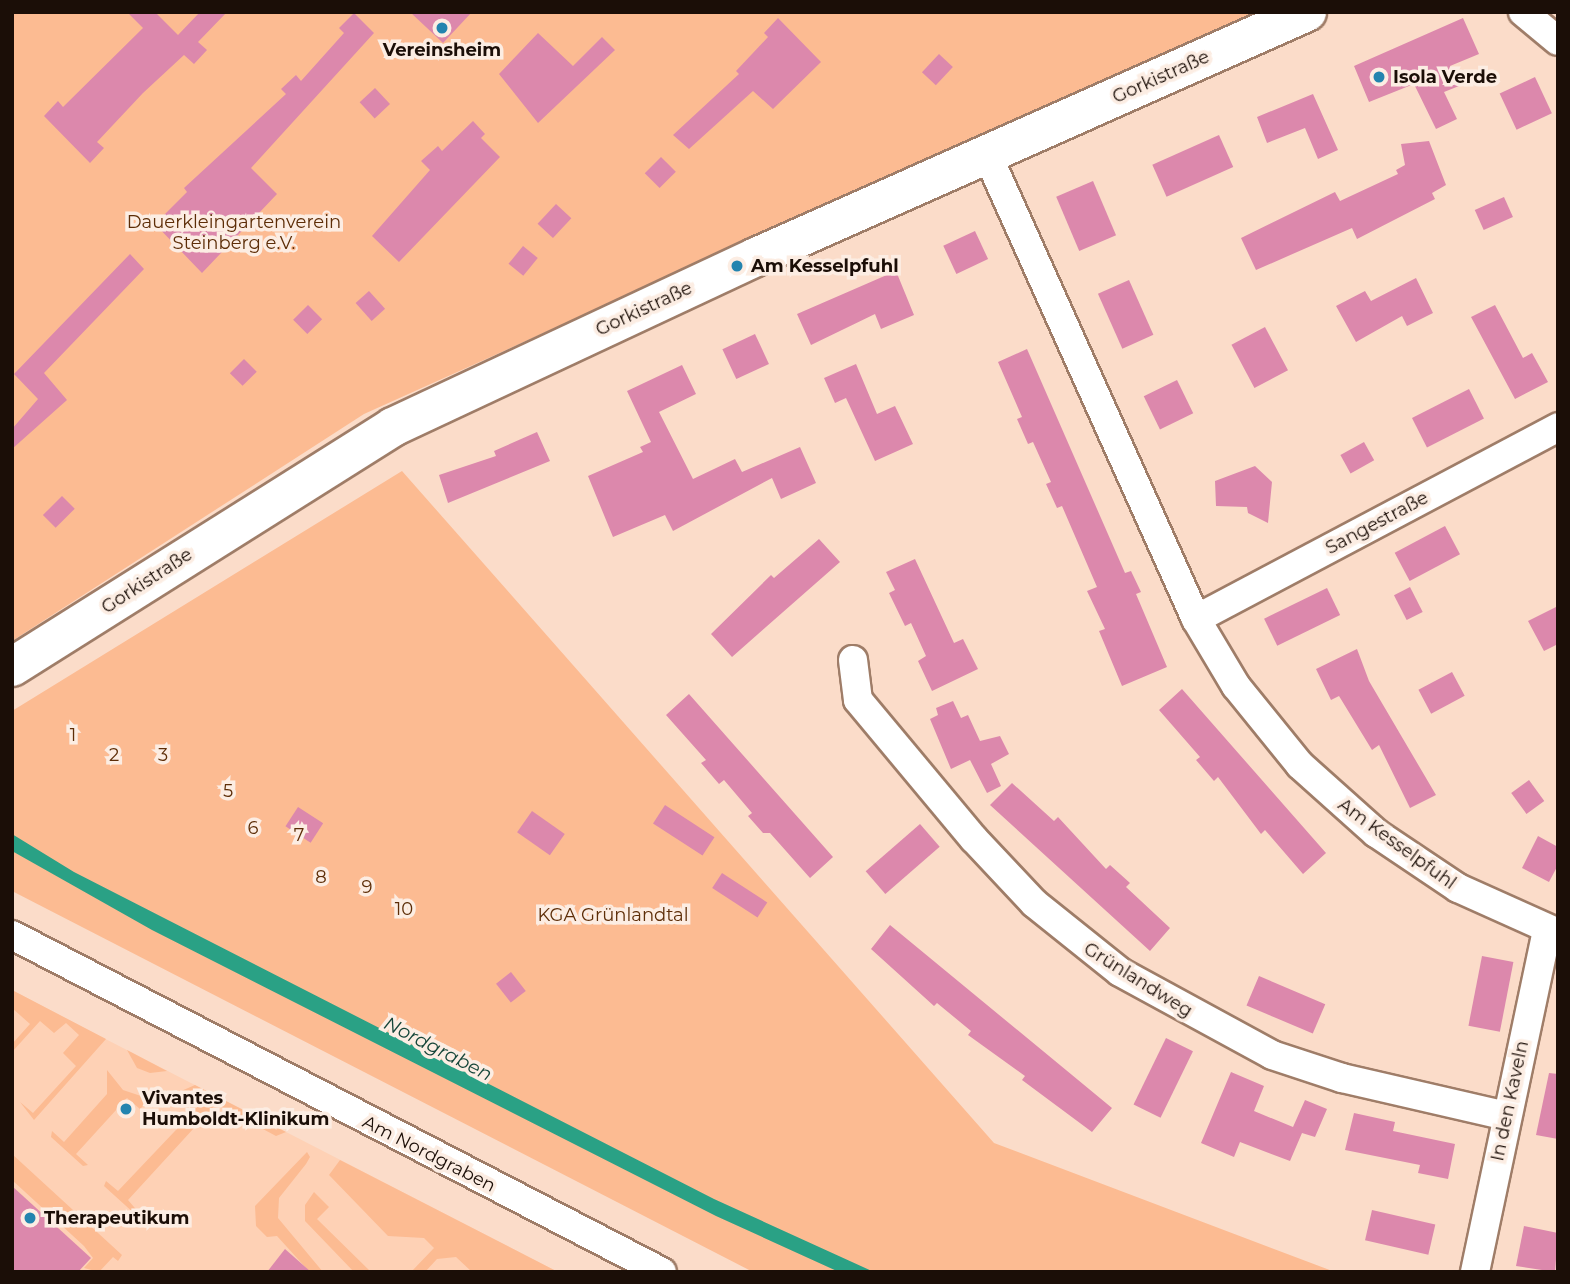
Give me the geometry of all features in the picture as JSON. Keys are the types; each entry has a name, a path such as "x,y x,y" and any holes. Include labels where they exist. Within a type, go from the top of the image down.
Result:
{"main road":[{"name":"Gorkistraße","path":"12,667 393,428 987,154 1307,12"}],"street":[{"path":"1523,12 1558,41"},
{"name":"Am Kesselpfuhl","path":"987,154 1196,619 1265,726 1339,803 1458,888 1552,932"},
{"name":"Sangestraße","path":"1196,619 1558,427"},
{"name":"Grünlandweg","path":"853,660 858,700 974,839 1034,903 1121,972 1272,1055 1342,1078 1507,1116"},
{"name":"In den Kaveln","path":"1475,1272 1507,1116 1552,932"},
{"name":"Am Nordgraben","path":"12,935 662,1272"}],"shaded area":[{"name":"Vivantes Humboldt-Klinikum","path":"12,990 88,1030 558,1272 12,1272"}],"green space":[{"name":"Dauerkleingartenverein Steinberg e.V.","path":"12,12 1255,12 364,414 12,641"},
{"path":"402,471 994,1143 1335,1272 753,1272 12,891 12,711"},
{"path":"12,990 106,1039 34,1120 20,1102 33,1113 76,1066 63,1053 79,1035 66,1023 54,1033 40,1021 12,1052 12,1044 30,1024 12,1008"},
{"path":"127,1050 167,1071 150,1073 137,1068"},
{"path":"107,1070 123,1090 150,1099 140,1109 127,1098 76,1154 88,1165 83,1166 51,1137 52,1131 64,1142 107,1094"},
{"path":"195,1085 286,1132 276,1136 216,1104 128,1200 140,1214 136,1215 104,1186 106,1181 118,1191 193,1112 172,1095"},
{"path":"307,1152 310,1157 306,1164 279,1198 278,1218 323,1272 303,1272 306,1268 277,1236 267,1237 256,1226 255,1206"},
{"path":"12,1154 122,1255 118,1261 113,1257 99,1272 84,1268 93,1258 84,1246 12,1180"},
{"path":"340,1160 558,1272 472,1272 456,1257 437,1259 425,1272 411,1272 434,1248 424,1238 388,1236 329,1175"},
{"path":"314,1192 329,1207 317,1219 371,1272 354,1272 305,1221 305,1205"}],"water":[{"path":"12,834 74,872 714,1199 874,1272 839,1272 716,1216 152,930 12,851"}],"building":[{"path":"127,12 155,12 178,35 200,12 227,12 198,42 207,50 194,64 184,55 143,93 97,142 104,148 90,163 44,116 58,101 63,107 143,28"},
{"name":"Vereinsheim","path":"410,12 472,12 443,43"},
{"path":"354,13 374,33 251,168 277,194 202,273 155,224 187,192 184,188 286,94 281,89 296,75 301,81 344,33 339,28"},
{"path":"778,18 821,62 773,109 753,91 689,149 673,135 739,74 736,71 768,37 764,33"},
{"path":"1463,18 1479,54 1450,66 1459,86 1444,92 1457,119 1436,129 1414,84 1369,102 1354,66"},
{"path":"538,33 573,66 602,37 615,50 538,123 499,74"},
{"path":"939,54 953,67 936,85 922,72"},
{"path":"1535,77 1552,113 1517,130 1500,93"},
{"path":"375,88 390,104 375,118 360,102"},
{"path":"1313,94 1338,150 1318,159 1305,128 1267,143 1257,117"},
{"path":"473,121 485,134 481,138 500,157 399,262 372,236 430,170 421,161 438,146 442,151"},
{"path":"1219,135 1233,167 1167,197 1152,165"},
{"path":"1429,141 1446,185 1432,193 1435,199 1357,239 1352,228 1256,270 1241,238 1335,192 1340,201 1398,174 1396,170 1405,165 1401,144"},
{"path":"661,157 676,172 660,188 645,173"},
{"path":"1093,181 1116,235 1079,251 1056,197"},
{"path":"1504,197 1513,217 1484,230 1475,210"},
{"path":"556,204 571,218 553,238 538,224"},
{"path":"975,231 988,259 956,274 943,246"},
{"path":"523,246 538,258 523,276 509,264"},
{"path":"130,254 144,269 44,373 67,400 12,449 12,429 38,399 14,374"},
{"path":"896,271 914,315 881,329 875,314 811,345 797,314"},
{"path":"1416,278 1433,313 1407,326 1402,316 1356,342 1336,306 1365,291 1371,301"},
{"path":"1129,280 1153,335 1122,349 1098,294"},
{"path":"369,291 385,309 372,321 356,303"},
{"path":"308,305 322,319 307,334 293,320"},
{"path":"1495,305 1523,358 1532,353 1548,382 1515,399 1471,317"},
{"path":"1265,327 1288,370 1254,388 1231,345"},
{"path":"755,334 769,364 736,379 722,349"},
{"path":"1027,349 1125,573 1131,571 1141,592 1136,594 1167,667 1122,686 1099,631 1105,629 1087,591 1097,587 1062,506 1057,508 1046,484 1051,482 1033,442 1028,444 1017,419 1022,417 998,362"},
{"path":"244,359 257,372 243,386 230,373"},
{"path":"856,364 877,414 895,406 913,444 875,461 846,398 835,403 824,378"},
{"path":"682,365 696,394 659,412 693,479 735,459 742,472 800,447 816,483 781,499 772,478 673,531 665,515 613,537 588,476 643,452 640,447 651,442 627,391"},
{"path":"1177,380 1193,413 1160,429 1144,396"},
{"path":"1469,389 1484,418 1427,447 1412,418"},
{"path":"537,432 550,461 448,503 439,475 496,456 494,451"},
{"path":"1364,442 1374,460 1351,473 1340,455"},
{"path":"1255,466 1272,482 1268,523 1248,513 1247,507 1216,506 1215,481"},
{"path":"62,496 75,509 56,528 43,515"},
{"path":"1445,526 1460,554 1410,581 1395,553"},
{"path":"819,539 840,562 732,657 711,634 771,575 774,578"},
{"path":"915,559 954,643 963,639 978,669 932,691 918,661 926,656 911,623 905,626 889,593 895,590 886,572"},
{"path":"1410,587 1423,612 1407,620 1394,595"},
{"path":"1327,588 1340,615 1277,646 1264,619"},
{"path":"1558,606 1558,644 1544,651 1528,621"},
{"path":"1357,649 1369,681 1436,795 1410,808 1379,745 1372,750 1339,696 1331,700 1316,669"},
{"path":"1452,672 1465,696 1431,714 1418,690"},
{"path":"1182,689 1326,853 1303,874 1265,830 1261,834 1218,777 1214,781 1196,760 1200,757 1159,710"},
{"path":"689,694 833,857 810,878 770,833 763,833 748,816 752,813 724,780 719,784 701,763 706,760 666,715"},
{"path":"953,701 961,718 968,715 980,741 1000,736 1009,754 991,764 1001,786 987,793 970,760 951,769 930,719 938,715 936,708"},
{"path":"1529,780 1544,801 1526,814 1511,793"},
{"path":"1012,783 1054,821 1058,817 1106,869 1110,865 1130,883 1126,887 1170,928 1150,951 990,805"},
{"path":"665,805 714,837 702,856 653,823"},
{"path":"298,807 323,823 311,843 285,826"},
{"path":"532,811 565,834 550,855 517,832"},
{"path":"920,824 940,847 885,894 866,871"},
{"path":"1538,836 1558,847 1558,865 1549,882 1522,868"},
{"path":"722,873 767,902 757,918 712,888"},
{"path":"890,925 1112,1108 1092,1132 1022,1080 1025,1076 968,1035 971,1031 937,1003 934,1006 871,949"},
{"path":"1482,956 1513,962 1500,1032 1468,1026"},
{"path":"511,972 526,991 511,1003 496,984"},
{"path":"1259,976 1325,1004 1313,1034 1246,1005"},
{"path":"1166,1038 1193,1051 1161,1118 1134,1105"},
{"path":"1231,1072 1264,1086 1254,1111 1293,1127 1305,1100 1327,1109 1315,1137 1302,1133 1290,1161 1240,1142 1234,1157 1201,1143"},
{"path":"1549,1073 1558,1074 1558,1139 1536,1135"},
{"path":"1354,1113 1395,1122 1393,1131 1455,1144 1448,1179 1418,1173 1420,1165 1345,1150"},
{"name":"Therapeutikum","path":"12,1186 91,1258 78,1272 12,1272"},
{"path":"1372,1210 1435,1225 1428,1255 1365,1240"},
{"path":"1524,1226 1558,1233 1555,1272 1516,1266"},
{"path":"285,1249 311,1272 267,1272"}],"place":[{"name":"Vereinsheim","path":"442,28"},
{"name":"Isola Verde","path":"1379,77"},
{"name":"Am Kesselpfuhl","path":"737,266"},
{"name":"Vivantes Humboldt-Klinikum","path":"126,1109"},
{"name":"Therapeutikum","path":"30,1218"}],"park label":[{"name":"1","path":"73,735"},
{"name":"2","path":"114,755"},
{"name":"3","path":"163,755"},
{"name":"5","path":"228,791"},
{"name":"6","path":"253,828"},
{"name":"7","path":"299,835"},
{"name":"8","path":"321,877"},
{"name":"9","path":"367,887"},
{"name":"10","path":"404,909"},
{"name":"KGA Grünlandtal","path":"613,915"}],"water label":[{"name":"Nordgraben","path":"438,1049"}]}
